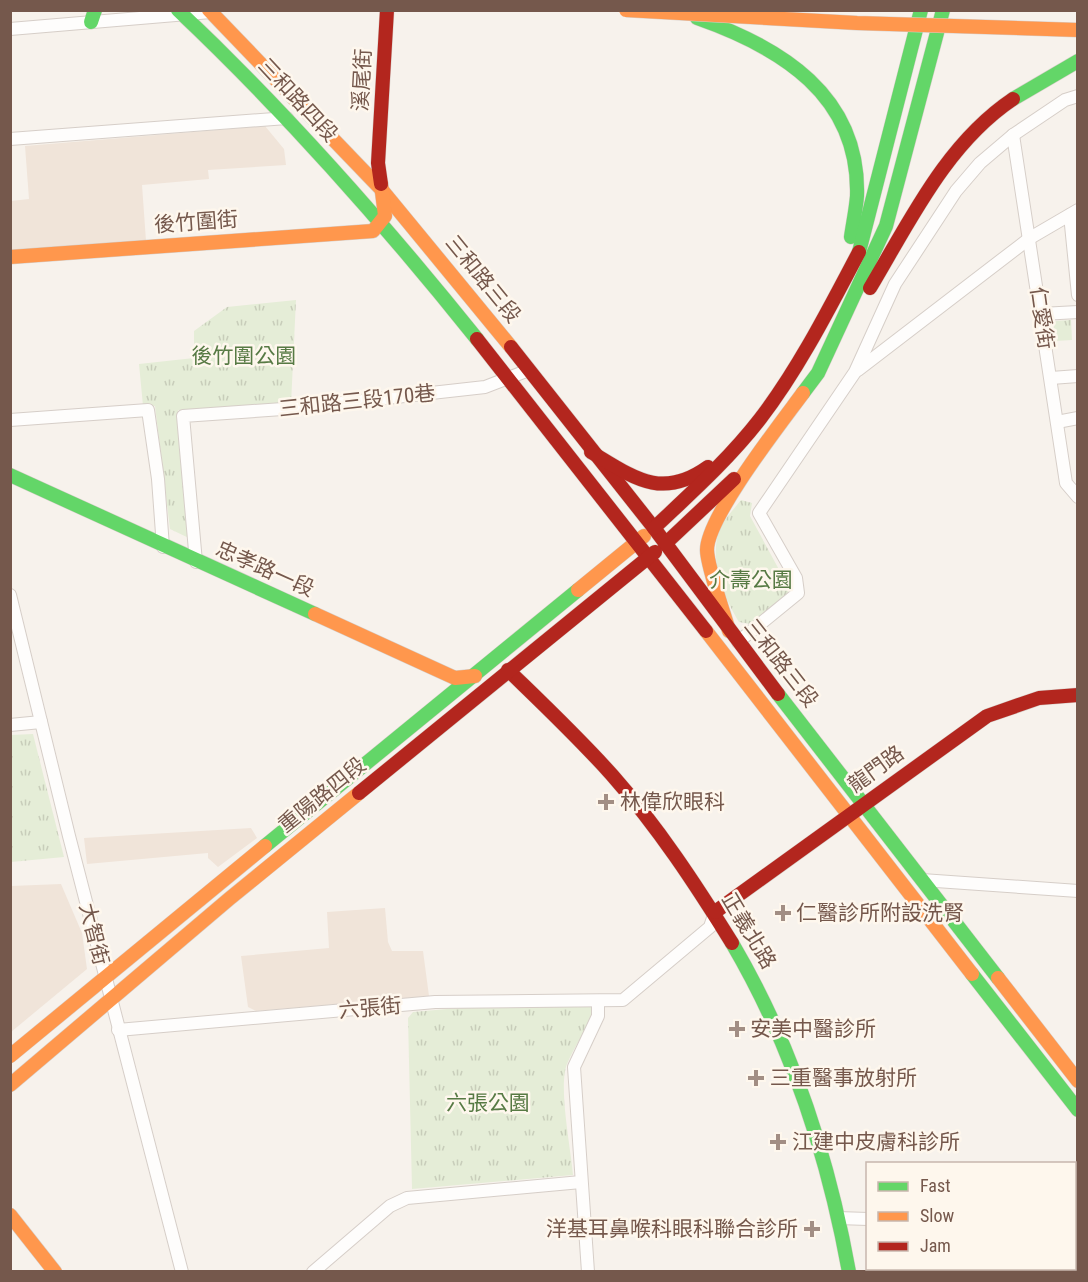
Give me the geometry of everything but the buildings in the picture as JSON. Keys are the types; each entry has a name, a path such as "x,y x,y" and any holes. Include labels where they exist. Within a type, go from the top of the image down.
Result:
{"main road":[{"name":"溪尾街","path":"381,223 385,216 378,163 387,10"},
{"path":"626,10 857,23 1077,30"},
{"path":"671,10 746,35 780,54 810,79 832,104 846,130 857,178 858,204 839,287"},
{"path":"591,452 639,481 662,487 680,483 703,471 759,420 779,393 862,243 921,10"},
{"path":"818,373 886,226 943,10"},
{"name":"三和路四段","path":"210,11 381,189"},
{"name":"三和路四段","path":"180,12 241,69 381,223"},
{"path":"734,637 707,551 712,529 754,460 818,373 951,160 986,119 1034,85 1077,61"},
{"name":"三和路三段","path":"381,189 654,528 734,637 1077,1081"},
{"name":"三和路三段","path":"381,223 509,378 1077,1110"},
{"name":"後竹圍街","path":"10,257 373,231 381,223"},
{"name":"重陽路四段","path":"10,1056 16,1046 286,831 471,676 654,528 727,458 759,420"},
{"name":"重陽路四段","path":"10,1085 110,998 508,670 665,544 754,460"},
{"name":"忠孝路一段","path":"10,475 163,547 454,678 508,670"},
{"name":"正義北路","path":"508,670 612,775 649,820 715,912 759,988 789,1057 821,1151 849,1272"},
{"name":"龍門路","path":"715,912 987,716 1040,698 1077,694"},
{"path":"10,1215 55,1272"}],"street":[{"path":"10,29 93,16 210,11"},
{"path":"734,637 798,593 796,578 759,513 855,372 895,284 956,191 980,163 1013,135 1065,100 1077,96"},
{"path":"10,139 286,118"},
{"name":"仁愛街","path":"1013,135 1066,483 1077,497"},
{"path":"855,372 1030,238 1074,213"},
{"name":"仁愛街","path":"1074,213 1077,295"},
{"path":"1041,314 1077,312"},
{"name":"三和路三段170巷","path":"196,562 183,416 297,408 485,387 529,370"},
{"path":"1051,378 1077,376"},
{"path":"10,420 148,410 158,479 163,547"},
{"path":"1057,422 1077,418"},
{"name":"大智街","path":"10,595 118,1030 182,1272"},
{"path":"10,724 41,722"},
{"path":"922,880 1077,891"},
{"name":"六張街","path":"118,1030 435,1002 623,1000 710,927 715,912"},
{"path":"588,1272 574,1067 598,1016 598,1001"},
{"path":"313,1272 390,1206 407,1198 581,1182"},
{"path":"838,1218 866,1220"}],"shaded area":[{"path":"265,126 284,149 286,165 208,170 209,179 142,185 146,241 11,252 11,201 29,199 25,146"},
{"path":"251,828 257,838 218,867 208,858 208,853 87,864 84,838"},
{"path":"61,884 82,933 87,969 11,1032 11,886"},
{"path":"385,908 388,942 392,951 423,951 429,996 256,1011 248,1007 241,956 329,948 327,912"}],"green space":[{"name":"後竹圍公園","path":"296,300 291,404 178,410 193,540 170,529 155,406 143,406 139,364 194,358 194,331 227,307"},
{"path":"1071,320 1072,340 1055,341 1053,321"},
{"name":"介壽公園","path":"741,500 752,503 750,516 789,588 788,593 750,624 739,622 733,612 719,576 716,550 721,527"},
{"path":"33,734 64,857 11,862 11,735"},
{"name":"六張公園","path":"492,1005 594,1005 589,1021 567,1064 565,1074 564,1102 573,1175 412,1189 408,1018 413,1012"}],"traffic: fast":[{"path":"91,22 95,10"},
{"path":"178,10 296,128 406,253 477,339"},
{"path":"859,252 921,10"},
{"path":"803,393 818,373 886,226 943,10"},
{"path":"697,18 728,30 785,60 809,80 830,103 845,130 854,161 857,196 851,237"},
{"path":"1013,99 1078,61"},
{"path":"10,475 315,614"},
{"path":"265,846 578,590"},
{"path":"778,694 998,978"},
{"path":"732,943 773,1021 805,1102 830,1186 849,1272"},
{"path":"972,974 1078,1110"}],"traffic: slow":[{"path":"209,10 381,189 511,347"},
{"path":"626,10 857,23 1078,30"},
{"path":"10,257 373,231 385,216 381,184"},
{"path":"729,631 708,557 710,535 747,470 803,393"},
{"path":"578,590 644,536"},
{"path":"315,614 455,678 475,676"},
{"path":"706,631 972,974"},
{"path":"10,1085 229,899 359,793"},
{"path":"10,1056 265,846"},
{"path":"998,978 1078,1081"},
{"path":"10,1215 55,1272"}],"traffic: jam":[{"path":"381,184 378,163 387,10"},
{"path":"870,288 931,185 949,161 989,117 1013,99"},
{"path":"654,528 723,462 760,419 800,359 859,252"},
{"path":"477,339 706,631"},
{"path":"511,347 654,528 778,694"},
{"path":"591,452 635,477 662,484 692,477 708,467"},
{"path":"665,544 734,479"},
{"path":"359,793 655,552"},
{"path":"508,670 561,721 629,795 676,857 732,943"},
{"path":"715,912 987,716 1039,698 1078,695"}],"place":[{"name":"林偉欣眼科","path":"606,802"},
{"name":"仁醫診所附設洗腎","path":"783,913"},
{"name":"安美中醫診所","path":"737,1029"},
{"name":"三重醫事放射所","path":"756,1078"},
{"name":"江建中皮膚科診所","path":"778,1142"},
{"name":"洋基耳鼻喉科眼科聯合診所","path":"812,1229"}]}
